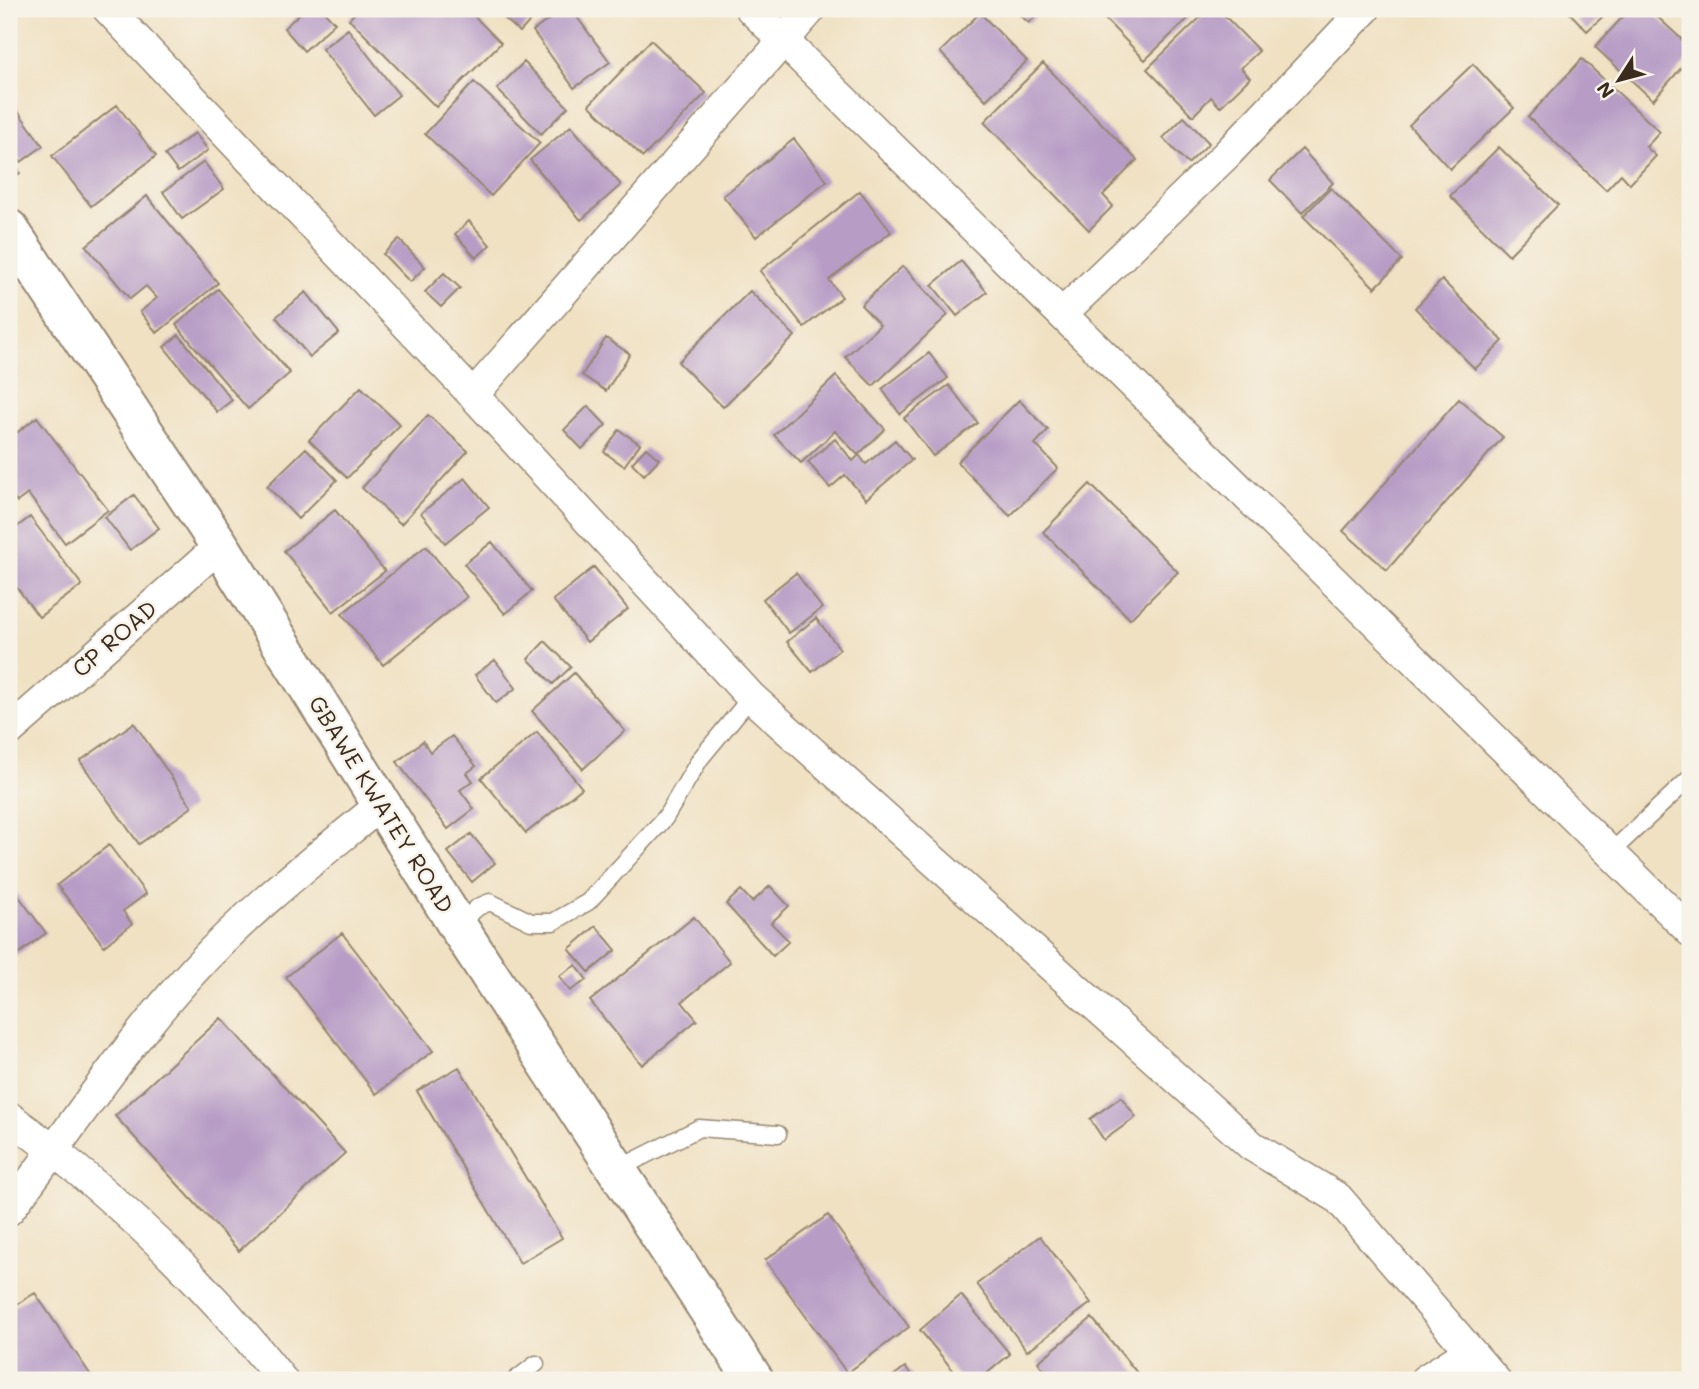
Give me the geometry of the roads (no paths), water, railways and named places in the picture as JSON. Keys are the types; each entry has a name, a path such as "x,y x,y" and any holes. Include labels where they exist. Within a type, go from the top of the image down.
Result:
{"street":[{"path":"108,9 473,396 751,697 1252,1146 1338,1198 1495,1380"},
{"path":"751,9 1690,931"},
{"path":"473,396 811,9"},
{"path":"1063,313 1226,155 1365,9"},
{"name":"GBAWE KWATEY ROAD","path":"9,229 220,546 457,925 754,1380"},
{"name":"CP ROAD","path":"9,731 220,546"},
{"path":"9,1210 141,1031 196,967 272,895 383,803"},
{"path":"9,1117 55,1150 193,1274 282,1380"},
{"path":"1425,1380 1469,1352"}],"lane":[{"path":"457,925 478,907 490,902 531,922 553,922 589,902 665,818 700,759 751,697"},
{"path":"1610,853 1690,778"},
{"path":"616,1170 699,1128 778,1134"},
{"path":"515,1380 537,1364"}]}
